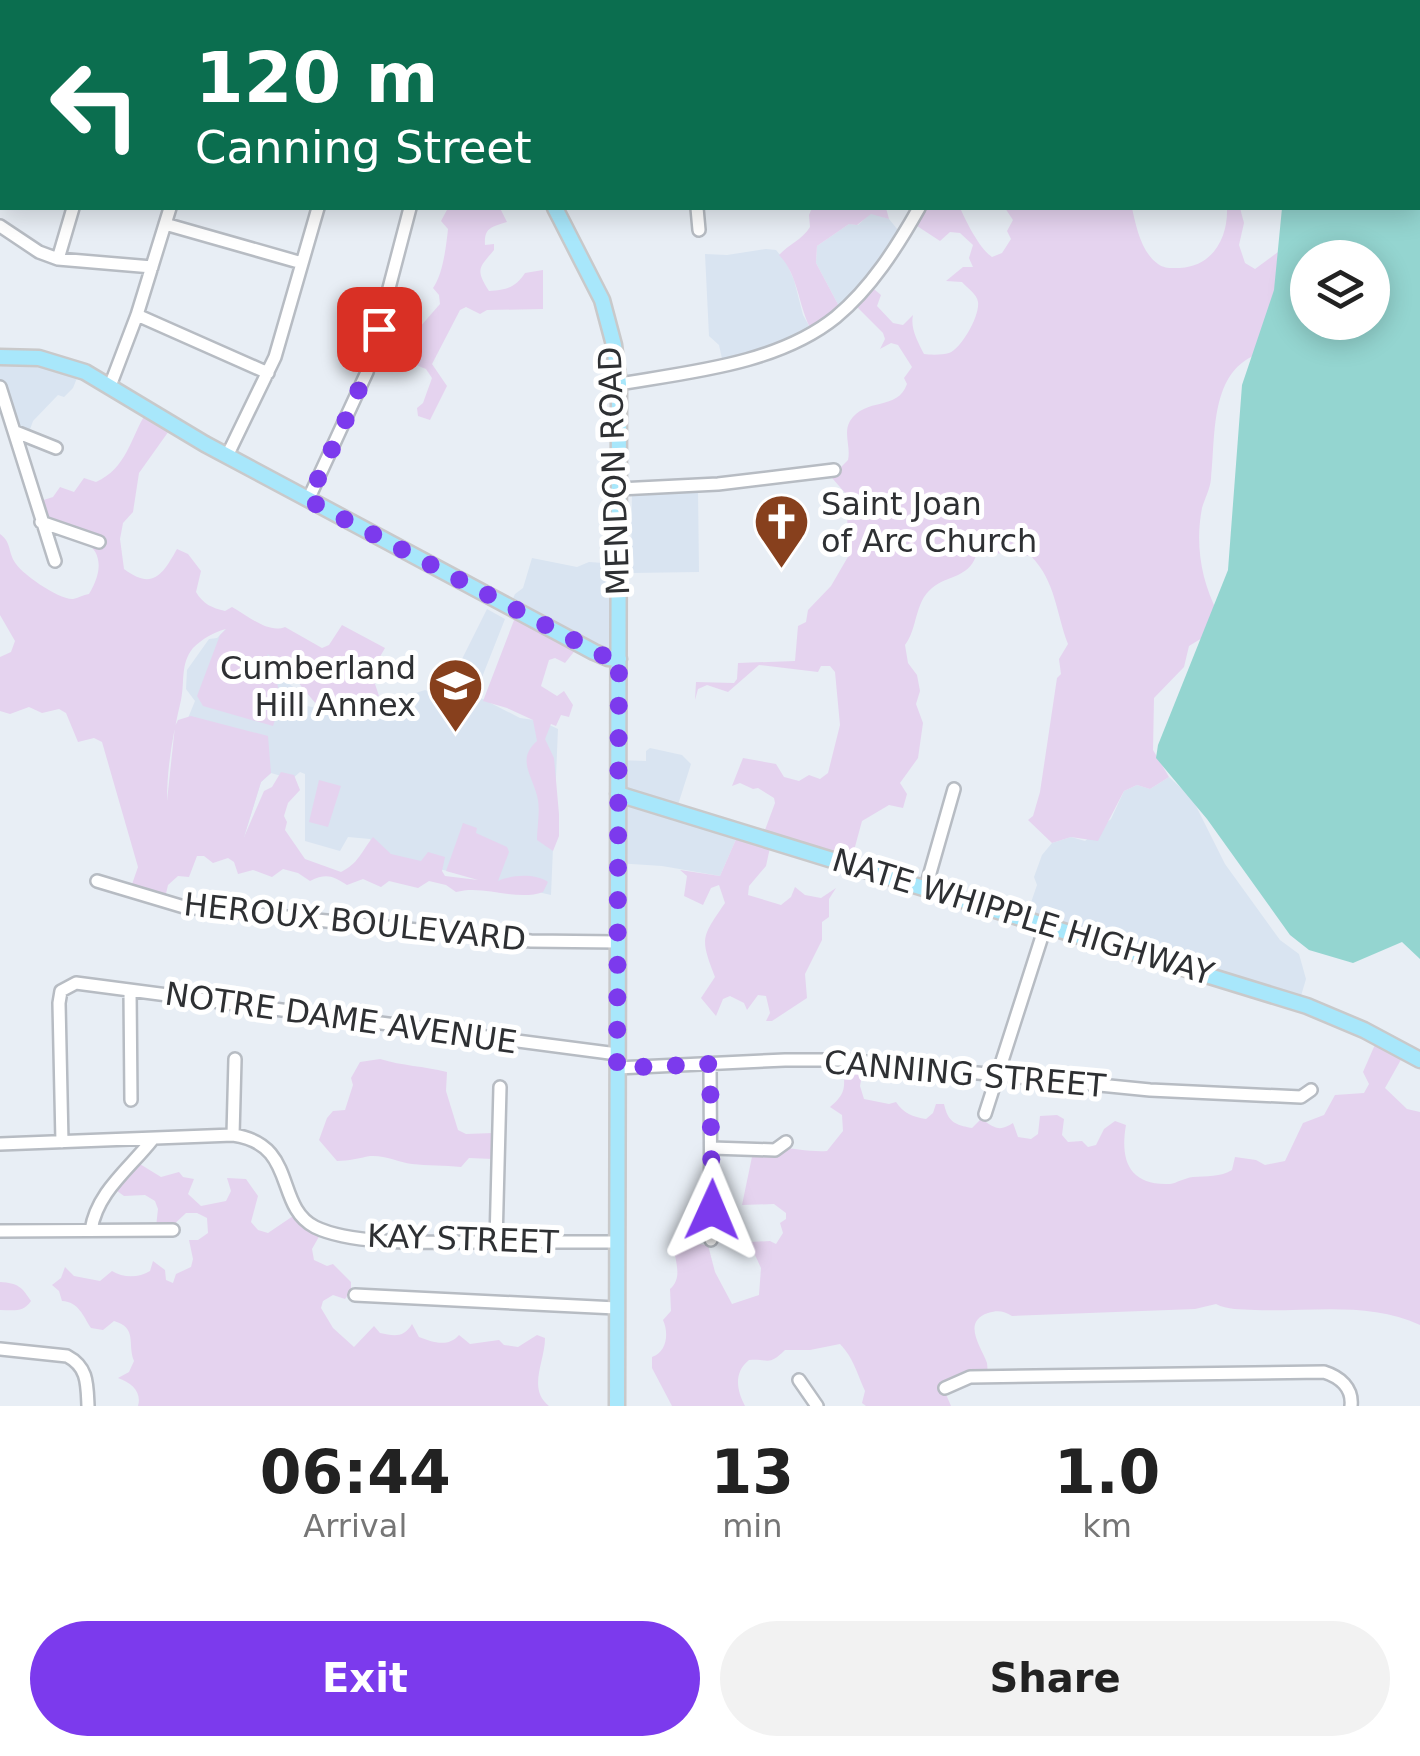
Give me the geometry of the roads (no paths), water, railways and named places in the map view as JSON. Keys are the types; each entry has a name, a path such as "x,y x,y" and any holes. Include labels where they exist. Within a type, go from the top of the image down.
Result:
{"main road":[{"name":"MENDON ROAD","path":"556,210 602,300 619,384 617,1406"},
{"path":"0,357 50,360 85,372 227,456 538,624 608,658 619,658"},
{"name":"NATE WHIPPLE HIGHWAY","path":"618,794 1307,1006 1420,1060"},
{"path":"618,824 631,810 648,802"}],"street":[{"path":"58,259 72,210"},
{"path":"110,386 169,210"},
{"path":"227,456 268,374 285,328 317,210"},
{"path":"308,500 367,372 409,210"},
{"path":"697,210 700,230"},
{"path":"619,384 759,354 818,329 862,292 918,210"},
{"path":"165,224 302,264"},
{"path":"0,226 39,252 58,259 152,267"},
{"path":"137,315 268,374"},
{"path":"0,387 54,560"},
{"path":"16,432 56,448"},
{"path":"619,489 718,484 834,470"},
{"path":"41,522 99,542"},
{"path":"926,888 954,789"},
{"name":"HEROUX BOULEVARD","path":"98,881 184,907 531,941 617,942"},
{"path":"985,1114 1046,927"},
{"name":"NOTRE DAME AVENUE","path":"62,1142 59,1003 61,990 76,983 617,1061"},
{"path":"130,990 131,1100"},
{"path":"0,1144 232,1135 235,1059"},
{"name":"CANNING STREET","path":"617,1061 710,1064 844,1060 1184,1092 1300,1097 1312,1090"},
{"path":"710,1064 712,1240"},
{"path":"496,1242 500,1086"},
{"name":"KAY STREET","path":"232,1135 251,1138 273,1155 302,1216 320,1230 379,1241 616,1242"},
{"path":"90,1230 98,1204 152,1140"},
{"path":"712,1148 775,1150 786,1142"},
{"path":"0,1231 173,1230"},
{"path":"356,1295 616,1308"},
{"path":"0,1349 67,1356 80,1364 87,1383 88,1406"},
{"path":"945,1388 970,1377 1324,1372 1347,1387 1352,1406"},
{"path":"798,1380 817,1406"}],"place":[{"name":"Saint Joan of Arc Church","path":"782,571"},
{"name":"Cumberland Hill Annex","path":"455,735"}]}
